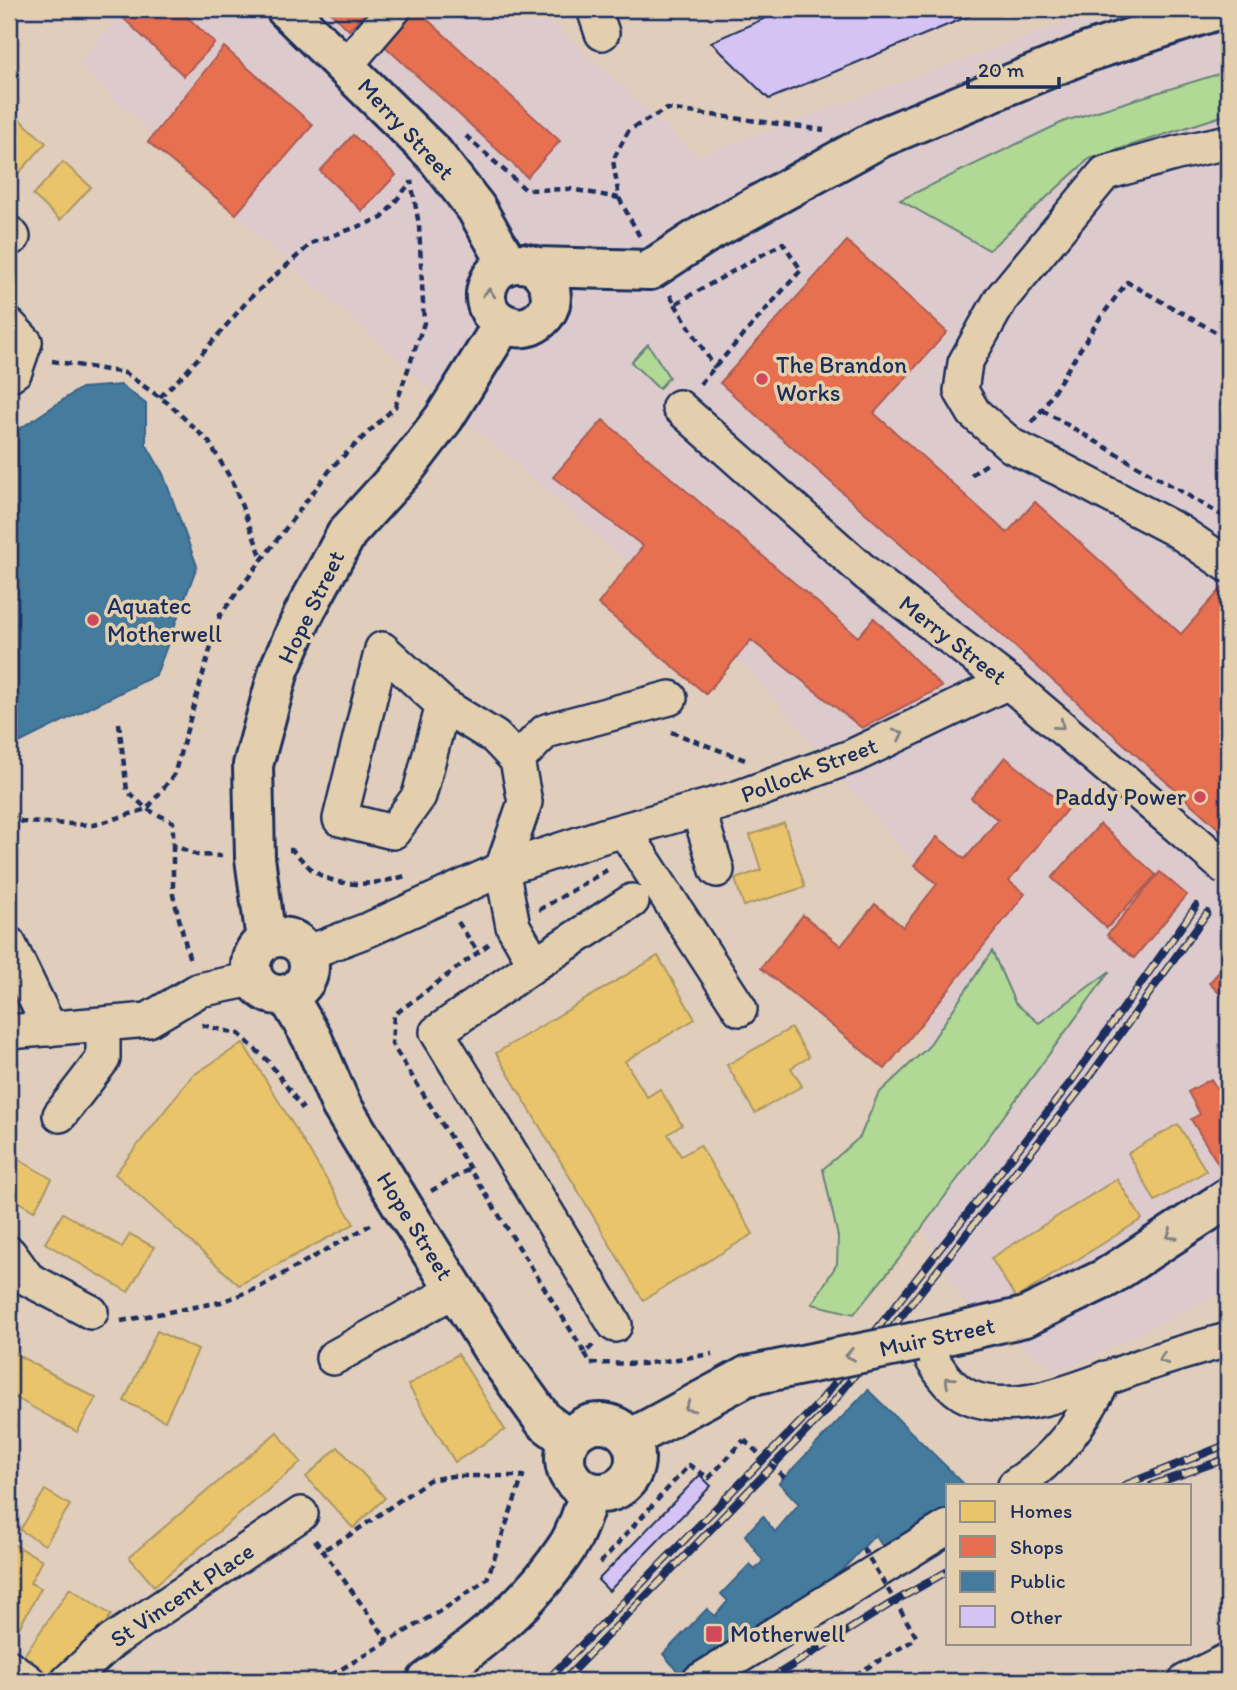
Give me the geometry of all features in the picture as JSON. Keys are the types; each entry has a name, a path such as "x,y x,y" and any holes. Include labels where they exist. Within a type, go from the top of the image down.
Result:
{"main road":[{"name":"Merry Street","path":"286,9 434,154 522,265"},
{"path":"548,310 654,269 705,234 880,138 1088,52 1220,9"},
{"path":"522,265 544,275 550,285 552,297 548,310 538,322 516,328 503,324 493,316 486,295 492,276 522,265 654,269"},
{"name":"Hope Street","path":"266,940 255,858 253,765 279,670 303,615 347,533 405,469 444,418 503,324"},
{"path":"283,936 300,943 307,953 309,964 307,978 302,987 270,987 251,962 254,952 266,940 283,936"},
{"name":"Hope Street","path":"270,987 312,1038 341,1105 494,1350 544,1421 569,1440"},
{"name":"Muir Street","path":"630,1438 747,1376 1025,1317 1106,1278 1228,1198"},
{"path":"593,1423 612,1424 622,1429 630,1438 634,1448 633,1472 619,1488 607,1492 590,1492 573,1481 568,1470 565,1455 569,1440 585,1426 593,1423"},
{"path":"427,1681 488,1636 526,1600 569,1545 590,1492"}],"street":[{"path":"346,65 394,9"},
{"path":"1228,142 1105,173 1001,299 965,363 961,391 974,413 1012,446 1178,531 1228,565"},
{"path":"9,325 25,342 14,366"},
{"name":"Merry Street","path":"679,407 868,575 1007,681 1228,870"},
{"path":"443,705 419,796 393,832 340,819 382,649 443,705 495,737 517,760 525,802 502,869 513,926 535,964"},
{"name":"Pollock Street","path":"307,953 370,929 502,869 613,833 734,799 853,756 1007,681"},
{"path":"517,760 546,731 670,698"},
{"path":"698,809 717,870"},
{"path":"613,833 740,1009"},
{"path":"615,1325 438,1032 632,901"},
{"path":"9,944 50,1029"},
{"path":"9,1032 148,1020 199,990 270,987"},
{"path":"60,1115 103,1059 103,1024"},
{"path":"9,1253 28,1279 91,1312"},
{"path":"332,1358 456,1290"},
{"path":"919,1341 941,1375 968,1397 1004,1404 1045,1399 1183,1352 1228,1340"},
{"path":"1017,1484 1036,1472 1066,1441 1085,1416 1105,1378"},
{"name":"St Vincent Place","path":"68,1681 112,1641 301,1514"},
{"path":"699,1681 946,1528"},
{"path":"1186,1681 1228,1662"},
{"path":"1223,1681 1228,1662"},
{"path":"9,1667 28,1681"}],"path":[{"path":"715,368 654,269 619,198 613,160 629,130 667,109 829,130"},
{"path":"465,135 526,190 570,189 619,198"},
{"path":"9,815 23,822 94,825 147,809 174,775 220,615 333,466 395,407 424,323 419,225 408,170"},
{"path":"160,397 186,372 250,298 312,243 382,219 411,182"},
{"path":"675,304 783,243 801,270 679,407"},
{"path":"971,475 1012,446 1042,410 1098,321 1128,282 1228,339"},
{"path":"14,366 85,365 125,373 160,397 209,442 232,481 262,558"},
{"path":"1042,410 1228,519"},
{"path":"119,723 127,791 147,809 173,822 173,895 182,937 199,990 202,1025 239,1034 269,1062 306,1113"},
{"path":"668,731 791,778"},
{"path":"173,845 197,855 255,858 292,850 316,873 355,884 376,884 413,874"},
{"path":"91,1312 117,1321 221,1302 258,1288 469,1169"},
{"path":"584,1353 590,1363 643,1364 713,1353"},
{"path":"709,1478 744,1440 785,1478"},
{"path":"321,1551 350,1535 429,1480 452,1476 523,1476 487,1578 450,1605 321,1681"},
{"path":"301,1514 321,1551 388,1642"},
{"path":"808,1675 843,1681 917,1638 863,1548"}],"shaded area":[{"path":"125,9 538,9 698,156 1102,9 1228,9 1228,1290 1058,1374 963,1300 909,1203 936,889 750,671 277,253 78,64"}],"green space":[{"path":"1228,71 1228,114 1089,159 989,250 900,200 1065,121"},
{"path":"648,344 669,377 659,389 631,362"},
{"path":"992,951 1015,1003 1039,1023 1110,971 899,1259 854,1314 812,1304 837,1264 838,1237 823,1169 860,1137 878,1094 928,1047"}],"building: Homes":[{"path":"19,119 46,143 10,183 9,130"},
{"path":"63,162 91,187 60,220 33,195"},
{"path":"784,823 805,887 744,906 735,879 761,870 750,835"},
{"path":"658,956 695,1019 625,1061 647,1097 660,1089 682,1125 668,1134 681,1156 700,1145 753,1234 643,1300 496,1053"},
{"path":"791,1028 809,1057 791,1068 802,1086 755,1113 727,1065"},
{"path":"243,1043 354,1224 239,1285 115,1174 192,1076"},
{"path":"1178,1124 1206,1171 1155,1201 1128,1153"},
{"path":"9,1154 52,1179 34,1211 9,1196"},
{"path":"1117,1179 1142,1219 1016,1298 991,1258"},
{"path":"63,1213 122,1247 130,1234 154,1247 128,1292 45,1243"},
{"path":"157,1331 198,1350 165,1421 124,1401"},
{"path":"14,1353 96,1398 77,1432 9,1394 9,1362"},
{"path":"458,1354 505,1430 455,1462 408,1385"},
{"path":"277,1432 301,1462 154,1586 129,1557"},
{"path":"338,1447 385,1498 353,1528 306,1477"},
{"path":"45,1490 70,1505 45,1545 20,1530"},
{"path":"9,1542 42,1560 30,1583 41,1588 19,1628 9,1623"},
{"path":"70,1588 111,1615 66,1681 59,1681 23,1657"}],"building: Shops":[{"path":"124,9 179,9 215,43 184,76 119,14"},
{"path":"327,9 369,9 349,30"},
{"path":"407,9 416,9 560,141 527,177 378,40"},
{"path":"224,47 313,125 236,214 148,142"},
{"path":"353,135 396,175 362,211 320,171"},
{"path":"847,241 947,332 874,413 1007,533 1035,502 1181,634 1223,587 1228,592 1228,837 720,383"},
{"path":"603,420 858,637 874,618 942,687 862,728 751,640 706,694 598,604 643,546 553,477"},
{"path":"1005,757 1068,808 1009,881 1025,894 885,1069 761,968 803,915 841,946 875,904 903,927 937,884 914,865 937,837 965,859 998,820 971,798"},
{"path":"1100,824 1156,875 1107,928 1052,878"},
{"path":"1160,872 1187,895 1134,958 1107,935"},
{"path":"1228,962 1228,1002 1209,983"},
{"path":"1211,1079 1224,1100 1228,1097 1228,1161 1220,1167 1191,1119 1200,1114 1188,1092"}],"building: Public":[{"name":"Aquatec Motherwell","path":"121,385 146,404 146,444 163,474 197,566 156,675 9,748 9,510 13,502 9,493 9,436 81,388"},
{"name":"Motherwell","path":"868,1390 964,1484 946,1484 946,1515 885,1550 875,1535 814,1600 686,1681 663,1654 707,1609 715,1616 728,1601 721,1594 750,1564 755,1570 763,1561 745,1535 763,1516 775,1532 799,1504 779,1483"}],"building: Other":[{"path":"786,9 986,9 769,99 711,42"},
{"path":"700,1475 711,1486 609,1591 598,1580"}],"railway":[{"path":"546,1681 819,1403 1073,1079 1196,906"},
{"path":"563,1681 828,1409 1083,1086 1207,913"},
{"path":"1128,1484 1228,1444"},
{"path":"1155,1484 1228,1458"},
{"path":"767,1681 946,1572"}],"place":[{"name":"The Brandon Works","path":"762,379"},
{"name":"Aquatec Motherwell","path":"93,620"},
{"name":"Paddy Power","path":"1200,797"},
{"name":"Motherwell","path":"714,1634"}]}
